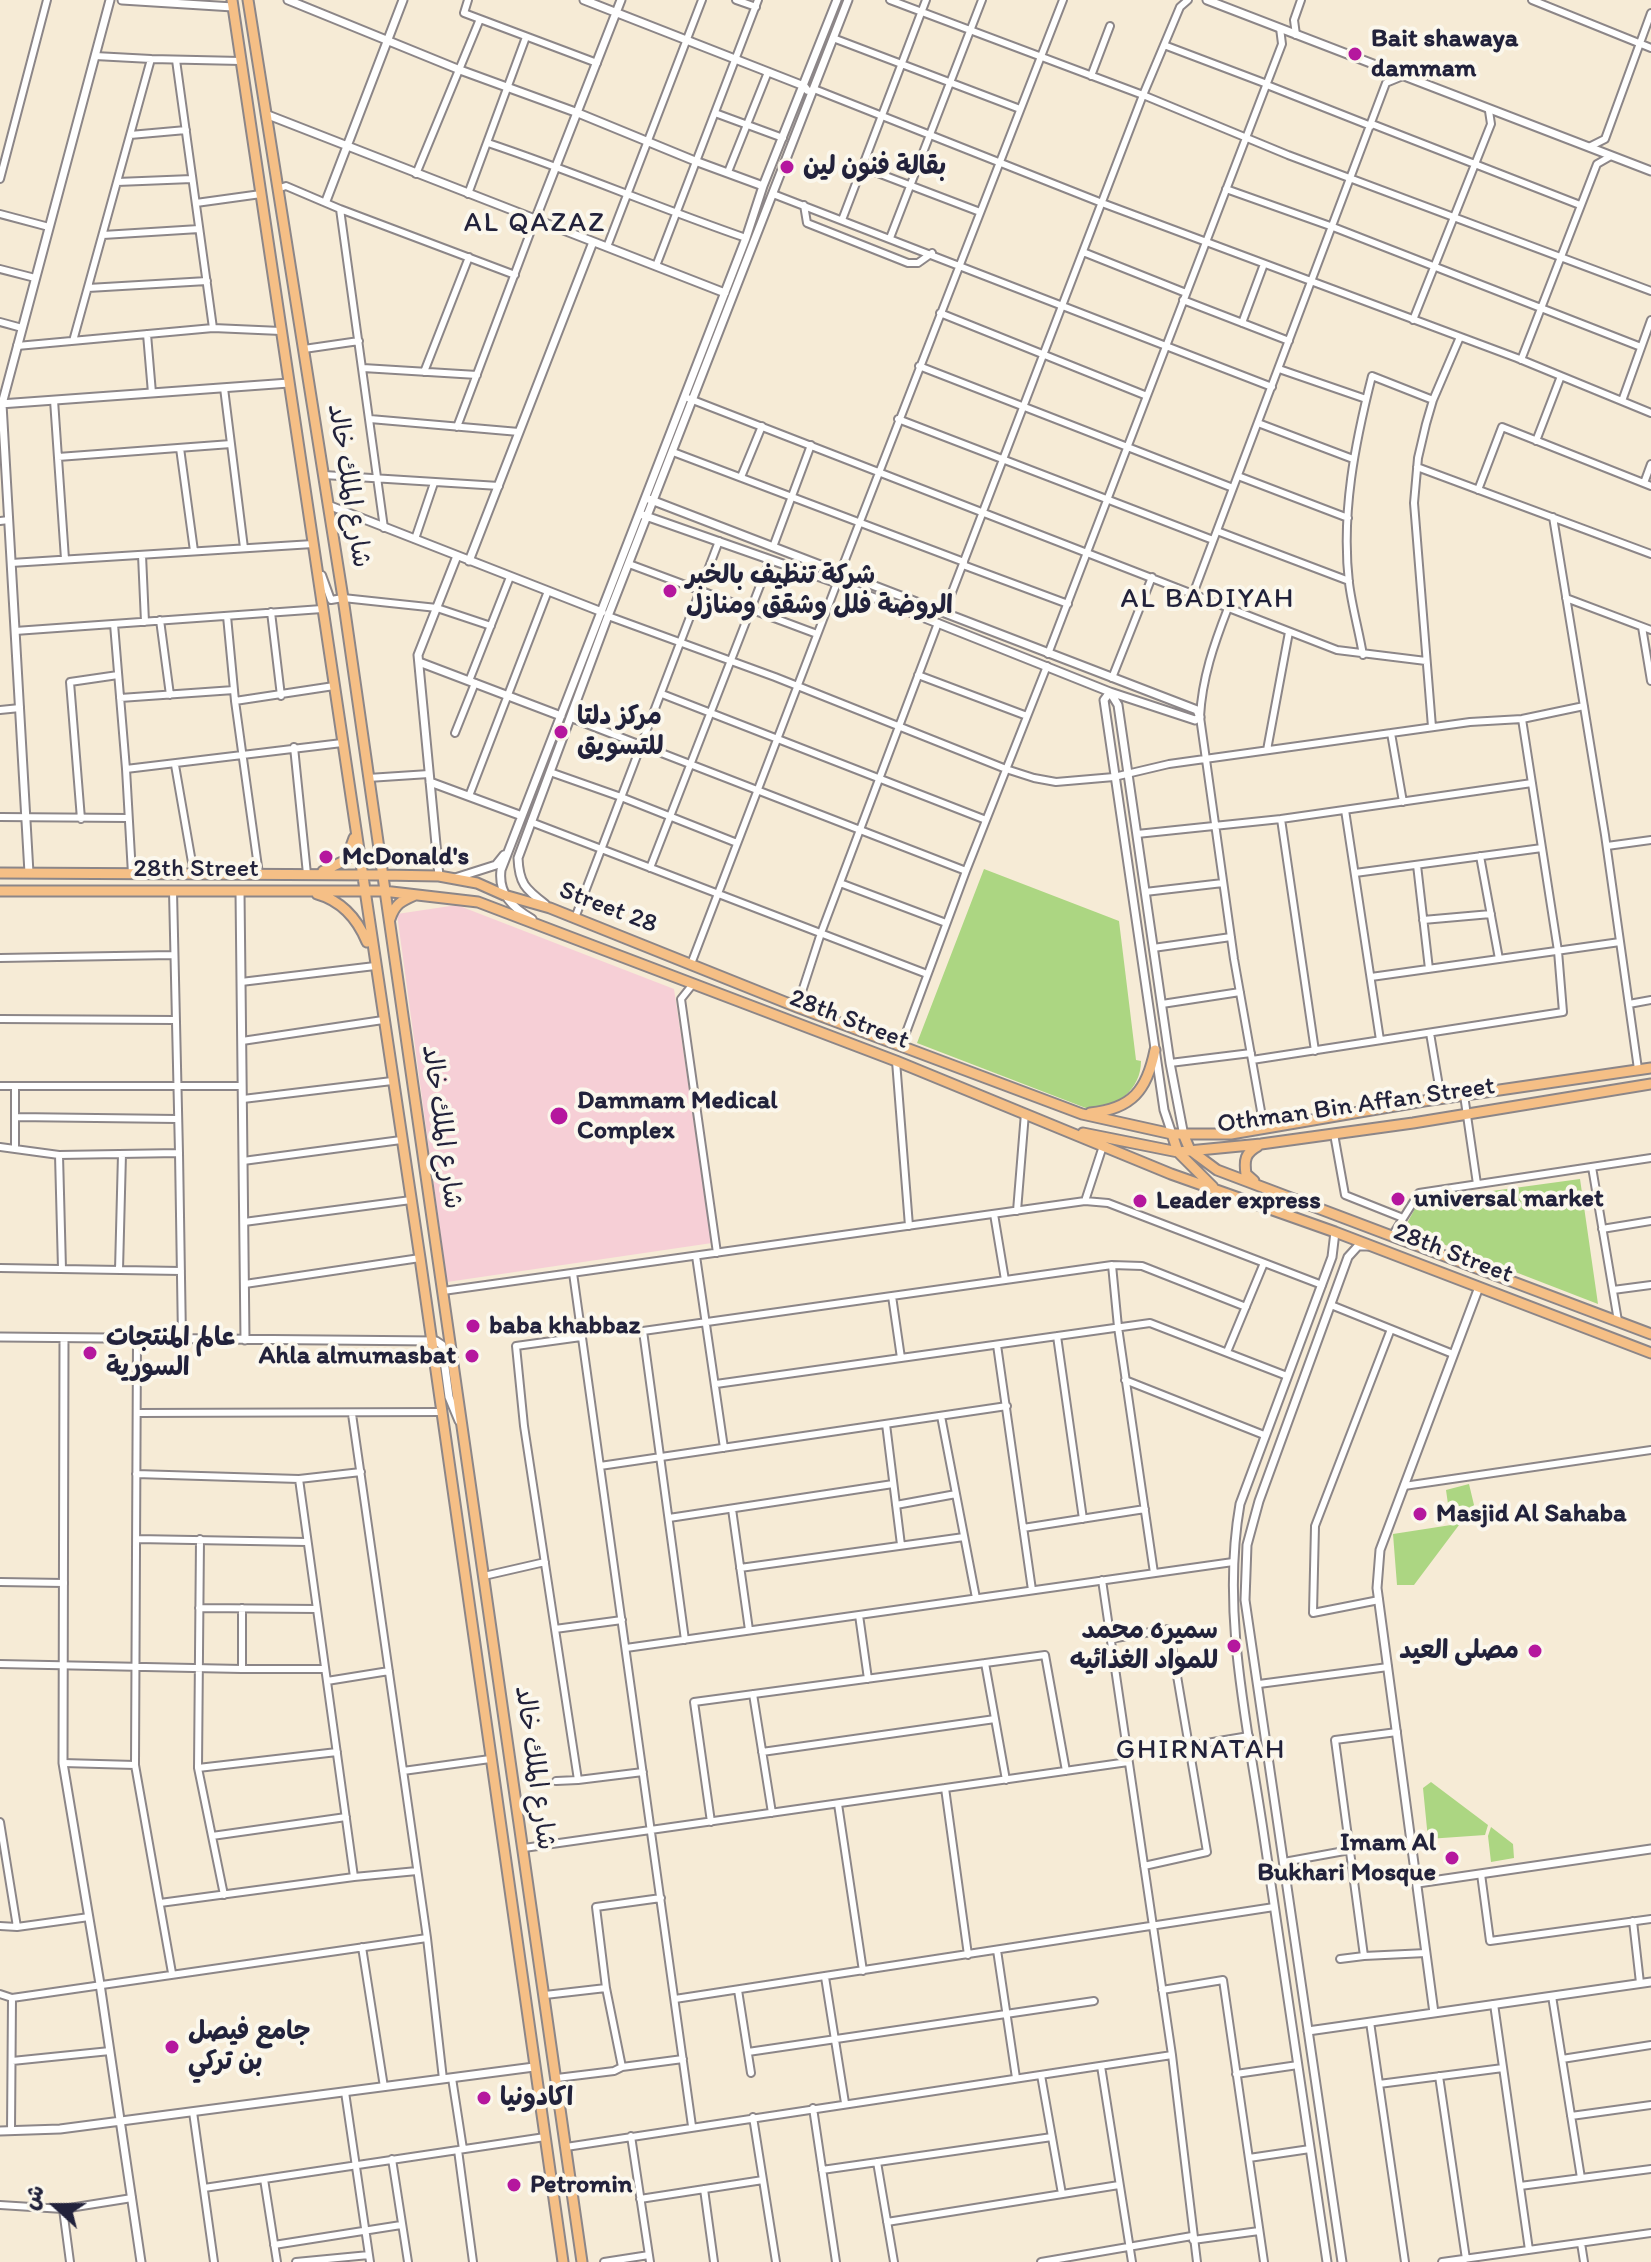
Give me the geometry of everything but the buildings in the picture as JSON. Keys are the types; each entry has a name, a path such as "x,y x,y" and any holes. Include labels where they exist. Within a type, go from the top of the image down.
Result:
{"main road":[{"name":"شارع الملك خالد","path":"248,0 343,598 582,2262"},
{"name":"شارع الملك خالد","path":"232,4 420,1258 563,2262"},
{"path":"310,874 332,869 346,860 356,831"},
{"path":"379,854 383,864 405,876"},
{"name":"Street 28","path":"0,873 362,874 455,878 550,908 797,1007 1082,1114 1172,1134"},
{"path":"306,890 328,897 355,918 373,954"},
{"name":"28th Street","path":"0,891 383,891 478,902 896,1061 1217,1191 1335,1232 1651,1353"},
{"path":"390,923 393,909 418,893"},
{"path":"1082,1114 1102,1112 1126,1104 1143,1088 1155,1050"},
{"name":"Othman Bin Affan Street","path":"1172,1134 1231,1134 1441,1098 1651,1068"},
{"name":"Othman Bin Affan Street","path":"1067,1131 1178,1152 1334,1134 1651,1084"},
{"path":"1172,1134 1178,1152 1217,1191"},
{"path":"1184,1136 1190,1150"},
{"path":"1261,1144 1250,1150 1244,1161 1246,1174 1263,1188"},
{"name":"28th Street","path":"1190,1150 1217,1170 1651,1334"}],"street":[{"path":"0,179 2,160 47,0"},
{"path":"29,873 11,563 4,521 1,404 110,0"},
{"path":"122,0 232,4"},
{"path":"288,0 508,89 578,113 763,186"},
{"path":"326,201 403,0"},
{"path":"468,0 464,13 597,63"},
{"path":"584,0 804,86 809,93 806,108"},
{"path":"457,427 621,0"},
{"path":"607,247 702,0"},
{"path":"656,266 757,4 736,0"},
{"path":"650,500 673,452 763,186 837,0"},
{"path":"545,926 519,912 504,895 499,882 510,847 848,0"},
{"path":"890,0 1651,291"},
{"path":"842,220 926,0"},
{"path":"890,238 982,0"},
{"path":"840,573 1063,0"},
{"path":"944,613 1143,95 1180,7 1188,0"},
{"path":"1207,0 1651,171"},
{"path":"1296,35 1294,20 1301,0"},
{"path":"1535,0 1651,48"},
{"path":"1588,147 1605,139 1651,13"},
{"path":"416,174 480,19"},
{"path":"1091,76 1110,26"},
{"path":"1048,654 1282,44 1280,28"},
{"path":"468,194 526,37"},
{"path":"833,38 1020,109"},
{"path":"1164,45 1580,205"},
{"path":"95,56 241,61"},
{"path":"73,341 151,59"},
{"path":"176,60 213,328"},
{"path":"728,172 768,72"},
{"path":"1193,594 1386,83 1403,76"},
{"path":"814,89 1102,203 1521,360 1651,413"},
{"path":"1413,320 1491,124 1489,111"},
{"path":"715,113 783,138"},
{"path":"268,115 725,293"},
{"path":"130,135 186,130"},
{"path":"488,143 556,165 676,214 746,238"},
{"path":"1521,360 1597,164 1611,156"},
{"path":"862,167 980,212"},
{"path":"117,182 192,179"},
{"path":"280,188 286,186 515,275"},
{"path":"1226,189 1333,227 1641,347"},
{"path":"196,203 261,194"},
{"path":"773,194 1272,387"},
{"path":"804,205 807,223 908,263 918,263 932,253"},
{"path":"340,209 384,528"},
{"path":"0,214 49,227"},
{"path":"103,235 199,229"},
{"path":"469,561 593,242"},
{"path":"1083,252 1289,341"},
{"path":"424,372 469,257"},
{"path":"1242,323 1264,264"},
{"path":"0,269 35,278"},
{"path":"88,288 207,281"},
{"path":"940,313 1147,396"},
{"path":"1622,401 1651,320"},
{"path":"0,322 22,328"},
{"path":"17,346 213,328 281,331"},
{"path":"147,334 152,393"},
{"path":"1432,727 1414,503 1417,467 1433,400 1460,337"},
{"path":"304,349 359,341"},
{"path":"919,366 1233,488"},
{"path":"363,368 477,375"},
{"path":"1279,369 1366,399"},
{"path":"1363,655 1349,581 1348,518 1353,459 1372,376 1433,400"},
{"path":"1536,441 1561,376"},
{"path":"1,404 289,383"},
{"path":"224,388 244,548"},
{"path":"689,398 1337,650 1426,661"},
{"path":"54,400 65,559"},
{"path":"370,419 519,432"},
{"path":"898,419 1213,540"},
{"path":"1258,423 1353,459"},
{"path":"742,478 763,426"},
{"path":"1478,490 1502,427 1648,485 1651,464"},
{"path":"58,457 231,444"},
{"path":"773,547 811,445"},
{"path":"180,448 194,551"},
{"path":"673,452 1068,604"},
{"path":"1417,467 1651,554"},
{"path":"324,475 499,486"},
{"path":"1238,476 1348,518"},
{"path":"415,539 434,483"},
{"path":"650,500 1197,710 1200,717"},
{"path":"328,505 1006,769 1056,782 1114,777 1206,759 1432,727 1522,719 1584,706"},
{"path":"644,515 837,583 1110,692 1195,720 1200,717"},
{"path":"550,908 530,893 519,878 518,858 571,718 605,614 629,564 644,515"},
{"path":"1553,517 1607,846 1638,1069"},
{"path":"309,518 315,530 322,578 331,600 343,598 437,608 491,626"},
{"path":"1217,531 1349,581"},
{"path":"575,918 719,541"},
{"path":"11,563 313,544"},
{"path":"142,555 145,622"},
{"path":"439,876 418,655 457,556"},
{"path":"650,868 770,560"},
{"path":"629,564 817,634"},
{"path":"455,733 510,577"},
{"path":"1112,678 1152,577"},
{"path":"691,964 837,583"},
{"path":"469,796 548,591"},
{"path":"1566,598 1651,630"},
{"path":"1228,608 1211,651 1201,696 1200,717 1231,937 1264,1128"},
{"path":"15,631 322,609"},
{"path":"271,612 281,696"},
{"path":"227,616 235,701 259,874"},
{"path":"160,620 170,695"},
{"path":"797,1007 821,933 938,623"},
{"path":"114,624 132,874"},
{"path":"1642,627 1651,681"},
{"path":"1267,750 1289,632"},
{"path":"419,662 561,716"},
{"path":"901,1046 1047,666"},
{"path":"81,819 70,682 118,675"},
{"path":"918,675 1027,716"},
{"path":"235,701 334,686"},
{"path":"120,698 234,690"},
{"path":"1110,692 1118,705 1170,1063 1184,1136"},
{"path":"1110,692 1104,700 1114,777 1164,1110 1172,1134"},
{"path":"662,694 986,820"},
{"path":"0,710 20,708"},
{"path":"571,718 966,871"},
{"path":"1170,1063 1315,1051 1563,1012 1558,951 1522,719"},
{"path":"1391,733 1403,802"},
{"path":"126,769 342,743"},
{"path":"294,747 310,874"},
{"path":"175,765 194,874"},
{"path":"550,772 737,843"},
{"path":"368,778 430,778 522,816"},
{"path":"1137,834 1281,819 1532,783"},
{"path":"1345,810 1380,1040"},
{"path":"0,817 128,818"},
{"path":"1281,819 1315,1051"},
{"path":"531,822 927,974"},
{"path":"1607,846 1651,840"},
{"path":"455,878 496,865 510,847"},
{"path":"1355,873 1542,848"},
{"path":"1480,856 1499,959"},
{"path":"1417,865 1429,969"},
{"path":"840,883 946,923"},
{"path":"1145,892 1223,883"},
{"path":"173,891 182,1339"},
{"path":"240,892 245,1340"},
{"path":"1423,920 1491,914"},
{"path":"1153,948 1231,937"},
{"path":"1371,977 1620,942"},
{"path":"0,958 173,955"},
{"path":"241,982 375,966"},
{"path":"693,984 681,999 717,1253"},
{"path":"1162,1004 1240,992"},
{"path":"1629,1004 1651,1000"},
{"path":"0,1019 174,1020"},
{"path":"242,1041 383,1020"},
{"path":"1430,1033 1441,1098"},
{"path":"896,1061 909,1226"},
{"path":"243,1099 392,1081"},
{"path":"0,1086 242,1086"},
{"path":"15,1086 15,1148"},
{"path":"1464,1095 1477,1184"},
{"path":"1017,1211 1025,1113"},
{"path":"15,1117 177,1119"},
{"path":"1334,1134 1345,1195 1403,1218"},
{"path":"243,1161 401,1140"},
{"path":"1085,1201 1103,1146"},
{"path":"0,1147 59,1155 179,1153"},
{"path":"119,1270 122,1154"},
{"path":"59,1155 62,1269"},
{"path":"1392,1236 1419,1193 1651,1158"},
{"path":"1592,1167 1618,1321"},
{"path":"244,1222 411,1200"},
{"path":"443,1291 1085,1201 1108,1203 1322,1285"},
{"path":"994,1214 1005,1280"},
{"path":"1602,1229 1651,1221"},
{"path":"1327,2262 1238,1656 1233,1562 1240,1504 1332,1257 1335,1232"},
{"path":"1342,2262 1245,1600 1247,1545 1259,1501 1348,1257 1358,1246 1369,1246"},
{"path":"696,1256 724,1448"},
{"path":"1332,1257 1339,1260 1344,1268"},
{"path":"245,1284 420,1258"},
{"path":"1227,1352 1264,1263"},
{"path":"685,1640 643,1331 1112,1265 1142,1266 1246,1307"},
{"path":"1112,1265 1125,1380 1154,1573"},
{"path":"0,1268 181,1271"},
{"path":"573,1273 692,2126"},
{"path":"1613,1290 1651,1285"},
{"path":"1434,2013 1377,1588 1380,1550 1479,1287"},
{"path":"892,1296 901,1358"},
{"path":"1331,1305 1453,1354"},
{"path":"716,1384 1150,1323 1287,1376"},
{"path":"1379,1600 1313,1613 1312,1585 1315,1526 1391,1329"},
{"path":"1057,1336 1083,1519"},
{"path":"0,1337 439,1341 449,1397 463,1428"},
{"path":"578,1780 516,1346 581,1337"},
{"path":"64,1338 63,1763 100,1984 141,2262"},
{"path":"137,1339 135,1765 172,1973"},
{"path":"997,1345 1032,1590"},
{"path":"1125,1380 1264,1435"},
{"path":"600,1466 1007,1406"},
{"path":"137,1413 441,1412"},
{"path":"352,1414 447,2078 460,2149 473,2262"},
{"path":"941,1416 976,1598"},
{"path":"886,1424 901,1545"},
{"path":"1404,1486 1651,1450"},
{"path":"136,1474 299,1479 361,1472"},
{"path":"299,1479 354,1877"},
{"path":"669,1518 893,1484"},
{"path":"896,1505 956,1494"},
{"path":"732,1509 749,1630"},
{"path":"1023,1528 1145,1509"},
{"path":"740,1568 964,1537"},
{"path":"136,1539 307,1542"},
{"path":"200,1539 198,1768 224,1895"},
{"path":"484,1576 545,1562"},
{"path":"626,1648 1233,1562"},
{"path":"1102,1580 1172,2055 1197,2262"},
{"path":"0,1582 64,1583"},
{"path":"199,1608 317,1609"},
{"path":"242,1608 242,1669"},
{"path":"859,1615 868,1679"},
{"path":"555,1629 622,1620"},
{"path":"1110,1639 1169,1629 1207,1852 1144,1866"},
{"path":"711,1822 694,1702 1045,1655 1066,1771"},
{"path":"985,1663 1006,1780"},
{"path":"0,1664 325,1669"},
{"path":"1259,1684 1388,1667"},
{"path":"327,1681 389,1671"},
{"path":"753,1694 772,1813"},
{"path":"762,1752 995,1719"},
{"path":"1364,1956 1335,1740 1397,1732"},
{"path":"1189,1746 1249,1736"},
{"path":"198,1768 337,1752"},
{"path":"403,1771 490,1759"},
{"path":"524,1848 1128,1762"},
{"path":"63,1763 135,1765"},
{"path":"556,1781 643,1772"},
{"path":"945,1788 968,1955"},
{"path":"838,1804 863,1971"},
{"path":"212,1836 346,1817"},
{"path":"0,1822 3,1859 17,1927"},
{"path":"1418,1883 1651,1849"},
{"path":"1284,1862 1350,1850"},
{"path":"160,1903 417,1871"},
{"path":"1481,1874 1490,1941 1651,1919"},
{"path":"622,2067 606,1988 596,1907 661,1898"},
{"path":"675,1999 1274,1907"},
{"path":"0,1926 17,1927 89,1917"},
{"path":"1633,1921 1640,1983"},
{"path":"0,1994 12,1998 427,1938"},
{"path":"362,1947 384,2087"},
{"path":"997,1950 1016,2078"},
{"path":"1340,1959 1426,1953"},
{"path":"825,1977 845,2103"},
{"path":"1162,1990 1223,1980 1264,2262"},
{"path":"1308,2031 1651,1982"},
{"path":"545,1995 606,1988"},
{"path":"738,1990 751,2073"},
{"path":"1552,1996 1581,2178"},
{"path":"11,2131 12,1998"},
{"path":"748,2052 1094,2001"},
{"path":"1494,2004 1529,2250"},
{"path":"1370,2022 1405,2262"},
{"path":"1562,2059 1651,2045"},
{"path":"12,2061 110,2051"},
{"path":"566,2147 1172,2055"},
{"path":"557,2078 683,2059"},
{"path":"1236,2074 1298,2065"},
{"path":"1101,2066 1132,2262"},
{"path":"0,2131 60,2129 534,2067"},
{"path":"1379,2084 1503,2068"},
{"path":"1041,2075 1062,2194"},
{"path":"1439,2076 1466,2259"},
{"path":"296,2262 369,2259 345,2092"},
{"path":"1571,2116 1651,2105"},
{"path":"813,2108 836,2262"},
{"path":"193,2112 214,2262"},
{"path":"753,2117 776,2262"},
{"path":"604,2262 649,2258 631,2136"},
{"path":"204,2188 545,2137"},
{"path":"822,2170 1052,2137"},
{"path":"1249,2158 1310,2149"},
{"path":"392,2159 408,2262"},
{"path":"877,2162 894,2262"},
{"path":"1520,2186 1651,2169"},
{"path":"264,2179 277,2262"},
{"path":"640,2199 763,2180"},
{"path":"887,2222 1119,2185"},
{"path":"704,2189 714,2262"},
{"path":"0,2205 63,2209 132,2198"},
{"path":"63,2209 70,2262"},
{"path":"274,2245 401,2225"},
{"path":"1041,2262 1070,2260 1130,2246 1259,2231"},
{"path":"1442,2262 1651,2233"},
{"path":"1581,2243 1584,2262"}],"shaded area":[{"name":"Dammam Medical Complex","path":"457,905 674,989 712,1243 447,1282 397,914"}],"green space":[{"path":"984,869 1119,921 1136,1060 1141,1061 1132,1088 1110,1105 1091,1110 917,1043"},
{"path":"1580,1179 1598,1304 1404,1229 1419,1201"},
{"path":"1469,1484 1474,1505 1414,1585 1397,1585 1393,1534 1451,1525 1446,1490"},
{"path":"1431,1782 1488,1825 1485,1835 1428,1839 1423,1788"},
{"path":"1491,1827 1513,1844 1514,1858 1491,1862 1488,1836"}],"place":[{"name":"Bait shawaya dammam","path":"1355,54"},
{"name":"بقالة فنون لين","path":"787,167"},
{"name":"شركة تنظيف بالخبر الروضة فلل وشقق ومنازل","path":"670,591"},
{"name":"مركز دلتا للتسويق","path":"561,732"},
{"name":"McDonald's","path":"326,857"},
{"name":"Dammam Medical Complex","path":"559,1116"},
{"name":"universal market","path":"1398,1199"},
{"name":"Leader express","path":"1140,1201"},
{"name":"baba khabbaz","path":"473,1326"},
{"name":"عالم المنتجات السورية","path":"90,1353"},
{"name":"Ahla almumasbat","path":"472,1356"},
{"name":"Masjid Al Sahaba","path":"1420,1514"},
{"name":"سميره محمد للمواد الغذائيه","path":"1234,1646"},
{"name":"مصلى العيد","path":"1535,1651"},
{"name":"Imam Al Bukhari Mosque","path":"1452,1858"},
{"name":"جامع فيصل بن تركي","path":"172,2047"},
{"name":"اكادونيا","path":"484,2098"},
{"name":"Petromin","path":"514,2185"}],"district":[{"name":"AL QAZAZ","path":"535,224"},
{"name":"AL BADIYAH","path":"1208,600"},
{"name":"GHIRNATAH","path":"1201,1751"}]}
